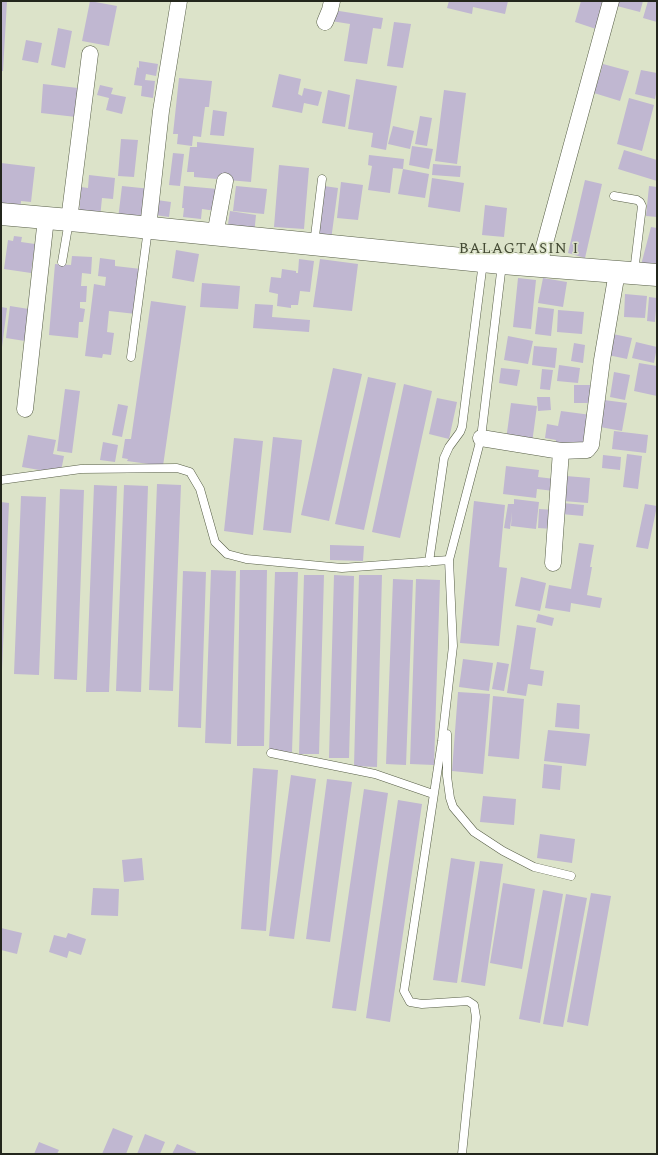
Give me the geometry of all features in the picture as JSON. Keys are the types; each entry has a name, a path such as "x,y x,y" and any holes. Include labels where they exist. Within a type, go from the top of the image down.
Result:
{"street":[{"path":"148,228 161,111 179,1"},
{"path":"325,22 332,1"},
{"path":"538,265 611,1"},
{"path":"69,220 90,54"},
{"path":"215,234 225,181"},
{"path":"1,214 493,262 657,275"},
{"path":"25,409 46,218"},
{"path":"481,438 561,451 586,450 591,445 602,360 625,272"},
{"path":"553,563 561,451"}],"lane":[{"path":"314,245 322,179"},
{"path":"614,196 637,200 642,206 625,272"},
{"path":"62,262 69,220"},
{"path":"131,357 148,228"},
{"path":"462,1154 476,1017 474,1005 468,1000 422,1004 410,1002 404,991 445,712 453,646 449,560 481,438 493,262"},
{"path":"429,562 444,458 462,426 493,262"},
{"path":"1,480 82,469 178,468 190,472 200,489 216,542 227,554 246,559 342,568 449,560"},
{"path":"445,712 447,776 450,798 453,807 474,832 503,851 534,867 571,876"},
{"path":"271,753 375,774 433,794"}],"building":[{"path":"1,1 7,1 3,71 1,71"},
{"path":"90,1 117,6 109,46 82,41"},
{"path":"449,1 508,1 505,14 473,7 472,14 447,8"},
{"path":"581,1 608,1 599,30 575,22"},
{"path":"618,1 643,1 640,12 617,6"},
{"path":"648,1 657,1 657,22 643,18"},
{"path":"333,10 383,18 381,29 373,28 367,64 344,61 350,24 331,21"},
{"path":"394,22 411,24 403,68 387,66"},
{"path":"58,28 72,31 65,68 51,65"},
{"path":"26,40 42,43 38,63 22,60"},
{"path":"139,61 158,64 156,76 146,74 145,80 155,81 153,98 141,96 142,86 134,85 137,67 139,68"},
{"path":"603,64 629,71 620,101 594,93"},
{"path":"641,70 657,73 657,89 655,99 635,94"},
{"path":"279,74 301,79 298,94 302,96 304,88 322,92 318,106 304,103 302,113 272,107"},
{"path":"179,78 212,81 209,107 205,107 201,137 193,136 192,146 177,144 178,134 173,134"},
{"path":"356,79 397,86 386,150 371,147 373,133 348,129"},
{"path":"43,84 78,88 76,117 41,113"},
{"path":"100,85 113,88 111,94 126,97 122,114 106,110 109,98 97,95"},
{"path":"328,90 350,95 345,127 322,123"},
{"path":"444,90 466,93 457,164 435,161"},
{"path":"629,98 654,105 642,151 617,144"},
{"path":"213,110 227,112 224,136 210,135"},
{"path":"420,116 432,118 427,146 415,144"},
{"path":"393,126 414,131 410,149 388,144"},
{"path":"121,139 138,140 134,177 118,176"},
{"path":"197,142 254,148 251,182 194,177 194,172 187,172 190,147 197,147"},
{"path":"412,146 433,149 429,169 409,165"},
{"path":"624,150 657,160 657,181 618,169"},
{"path":"173,153 184,154 180,186 169,185"},
{"path":"369,155 404,159 403,169 393,168 390,193 368,190 372,166 368,165"},
{"path":"1,163 35,167 31,202 21,201 20,214 1,212"},
{"path":"433,164 461,166 460,177 432,175"},
{"path":"279,165 309,168 304,229 274,227"},
{"path":"403,169 429,174 425,198 398,194"},
{"path":"89,175 115,178 113,199 102,198 100,218 79,216 81,187 88,188"},
{"path":"432,178 464,183 460,212 428,207"},
{"path":"585,180 602,184 585,258 568,253"},
{"path":"341,182 363,185 358,220 337,218"},
{"path":"122,186 151,189 147,223 118,219"},
{"path":"184,186 218,189 216,211 202,209 201,219 183,217 184,208 182,208"},
{"path":"236,186 267,189 264,214 233,211"},
{"path":"324,186 338,188 331,240 317,238"},
{"path":"649,186 657,187 657,217 646,216"},
{"path":"157,200 171,202 169,217 155,215"},
{"path":"485,205 507,208 504,237 482,235"},
{"path":"230,211 256,215 254,235 227,231"},
{"path":"651,227 657,228 657,269 641,265"},
{"path":"14,236 22,237 21,242 35,244 31,273 4,269 8,240 13,241"},
{"path":"176,250 199,254 194,282 172,278"},
{"path":"72,256 92,257 91,274 82,273 81,286 87,286 86,302 80,302 80,308 85,309 83,322 79,322 78,338 49,335 55,264 71,265"},
{"path":"100,258 115,260 115,266 141,269 136,314 109,311 107,332 114,333 111,355 103,354 102,358 85,356 94,284 105,286 106,277 98,276"},
{"path":"299,259 314,261 310,292 300,291 298,305 291,305 291,308 277,306 278,294 269,292 271,277 281,278 282,269 296,271 296,273 298,273"},
{"path":"320,259 358,264 352,311 313,307"},
{"path":"518,278 536,280 531,329 513,327"},
{"path":"543,278 567,282 563,307 538,303"},
{"path":"202,283 240,286 238,309 200,307"},
{"path":"625,294 647,296 645,318 624,317"},
{"path":"649,297 657,298 655,322 647,321"},
{"path":"151,301 186,306 163,466 127,461 128,459 122,458 125,439 131,439"},
{"path":"255,304 273,305 272,317 310,320 309,332 253,328"},
{"path":"10,306 35,310 31,342 6,338"},
{"path":"1,307 7,308 2,347 1,347"},
{"path":"538,307 554,309 551,336 535,334"},
{"path":"558,310 584,312 582,334 557,332"},
{"path":"613,334 632,338 627,359 608,355"},
{"path":"508,336 533,341 528,364 504,360"},
{"path":"636,342 657,347 654,363 632,358"},
{"path":"574,343 585,345 583,363 571,361"},
{"path":"534,346 557,348 555,368 532,365"},
{"path":"639,363 657,366 657,396 634,391"},
{"path":"559,365 580,368 578,383 557,381"},
{"path":"333,368 362,374 329,521 301,515"},
{"path":"501,368 520,370 517,386 499,383"},
{"path":"542,369 553,370 550,390 540,389"},
{"path":"614,372 630,375 625,400 610,397"},
{"path":"368,377 396,383 364,530 335,524"},
{"path":"404,384 432,391 400,538 372,532"},
{"path":"574,385 592,385 592,403 574,403"},
{"path":"65,389 80,391 72,453 57,451"},
{"path":"537,397 550,397 551,410 538,411"},
{"path":"437,398 457,402 449,439 429,434"},
{"path":"604,400 627,403 622,431 600,427"},
{"path":"511,403 537,406 532,443 506,440"},
{"path":"118,404 128,406 122,437 112,435"},
{"path":"561,411 591,415 586,447 556,442 556,440 545,438 547,424 558,426"},
{"path":"614,431 648,435 646,453 612,449"},
{"path":"28,435 56,440 53,454 64,456 61,471 51,469 51,472 22,467"},
{"path":"273,437 302,440 291,533 263,530"},
{"path":"234,438 263,441 253,535 224,531"},
{"path":"103,442 118,445 115,462 100,460"},
{"path":"627,454 642,456 638,489 623,487"},
{"path":"603,455 621,457 620,470 602,468"},
{"path":"506,466 539,470 538,477 555,479 554,491 537,489 536,498 503,494"},
{"path":"566,476 590,478 588,503 563,501"},
{"path":"157,484 181,485 173,691 149,690"},
{"path":"94,485 117,486 109,692 86,692"},
{"path":"124,485 148,486 141,692 116,691"},
{"path":"60,489 84,490 77,680 54,679"},
{"path":"21,496 46,497 39,675 14,674"},
{"path":"514,499 539,502 536,529 511,526 512,512 510,529 504,528 508,504 514,504"},
{"path":"474,501 505,505 499,567 507,568 499,646 460,643"},
{"path":"1,502 9,503 2,670 1,670"},
{"path":"562,503 584,505 583,516 561,514"},
{"path":"645,504 657,506 648,549 636,547"},
{"path":"539,509 555,510 553,529 538,528"},
{"path":"579,543 594,545 587,595 602,598 600,608 571,603 570,612 545,608 549,585 571,589"},
{"path":"330,545 364,546 363,561 330,560"},
{"path":"211,570 236,571 231,744 205,743"},
{"path":"240,570 267,570 264,746 237,746"},
{"path":"183,571 206,572 201,728 178,727"},
{"path":"275,572 298,572 292,752 269,751"},
{"path":"304,575 324,575 319,754 299,754"},
{"path":"334,575 354,576 349,758 329,758"},
{"path":"359,575 382,575 377,767 354,766"},
{"path":"521,577 546,583 540,611 515,606"},
{"path":"393,579 413,580 406,765 386,764"},
{"path":"416,579 440,580 434,765 410,764"},
{"path":"538,614 554,618 552,626 536,622"},
{"path":"517,625 536,628 530,669 544,671 542,686 528,684 526,696 507,693"},
{"path":"463,659 493,663 489,691 459,687"},
{"path":"497,662 509,664 504,691 492,689"},
{"path":"458,692 490,694 483,774 452,771"},
{"path":"493,696 524,699 519,759 488,756"},
{"path":"557,703 580,705 579,729 555,727"},
{"path":"548,730 590,734 586,766 544,761"},
{"path":"544,764 562,766 560,790 542,788"},
{"path":"253,768 278,770 266,931 241,929"},
{"path":"291,775 316,779 294,939 269,936"},
{"path":"327,779 352,782 330,942 306,939"},
{"path":"364,789 388,793 356,1011 332,1008"},
{"path":"483,796 516,799 514,825 480,822"},
{"path":"398,800 422,804 390,1022 366,1018"},
{"path":"540,834 575,839 572,863 537,858"},
{"path":"142,858 144,880 124,882 122,860"},
{"path":"451,858 475,862 457,983 433,980"},
{"path":"480,861 503,864 485,986 461,982"},
{"path":"503,883 535,889 522,969 490,963"},
{"path":"93,888 119,889 118,916 91,915"},
{"path":"543,890 563,894 540,1023 519,1019"},
{"path":"591,893 611,896 588,1026 567,1022"},
{"path":"566,894 587,898 563,1027 543,1024"},
{"path":"1,928 22,933 17,954 1,950"},
{"path":"68,933 86,939 81,955 69,951 67,958 49,952 54,935 66,938"},
{"path":"113,1128 133,1136 126,1154 102,1154"},
{"path":"145,1134 165,1142 160,1154 137,1154"},
{"path":"39,1142 59,1150 57,1154 34,1154"},
{"path":"177,1144 196,1152 196,1154 172,1154"}],"district":[{"name":"BALAGTASIN I","path":"519,250"}]}
